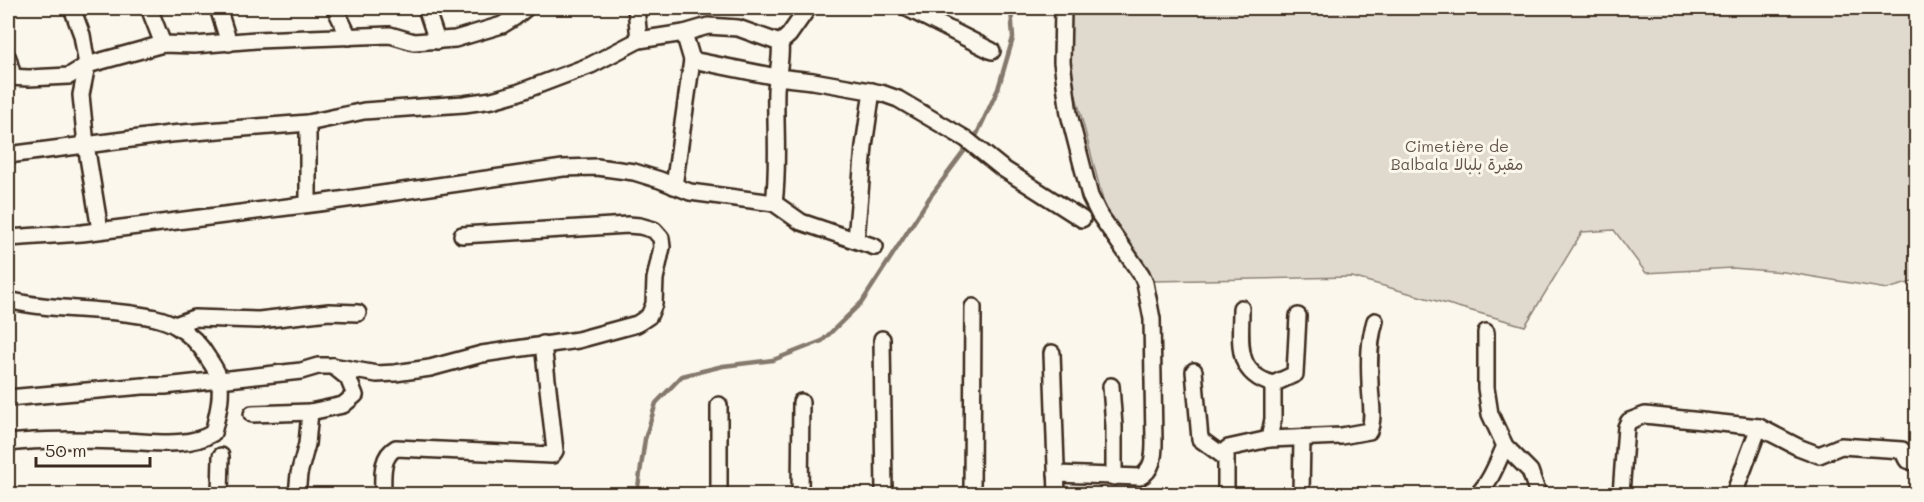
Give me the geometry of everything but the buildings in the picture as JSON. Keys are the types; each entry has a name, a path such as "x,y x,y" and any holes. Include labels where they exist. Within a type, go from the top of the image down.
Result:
{"street":[{"path":"72,8 82,35 87,65 81,95 100,230"},
{"path":"149,8 163,44"},
{"path":"218,8 229,43"},
{"path":"335,8 350,37"},
{"path":"426,8 437,41"},
{"path":"636,8 639,40"},
{"path":"774,203 777,183 777,77 780,43 808,8"},
{"path":"1056,474 1140,477 1146,474 1152,462 1154,442 1152,319 1146,283 1099,214 1087,186 1069,114 1062,62 1063,8"},
{"path":"912,9 992,51"},
{"path":"8,58 10,77 69,76 87,65 163,44 390,35 414,42 437,41 474,34 502,25 518,11"},
{"path":"8,155 170,134 308,123 364,111 492,100 591,65 639,40 684,33 708,26 738,28 780,43"},
{"path":"674,186 692,60 684,33"},
{"path":"692,60 777,77 872,91 898,99 970,143 1002,168 1082,219"},
{"path":"856,240 864,146 872,91"},
{"path":"308,123 308,204"},
{"path":"8,236 82,233 563,168 597,167 634,172 690,192 774,203 801,222 875,247"},
{"path":"8,398 165,386 301,371 318,366 332,366 377,374 430,368 482,354 578,339 637,324 649,316 654,304 655,279 662,247 661,237 654,230 628,225 462,235"},
{"path":"8,300 38,306 109,310 147,316 175,325 201,346 219,379 219,402 213,433 202,440 167,443 98,441 8,443"},
{"path":"972,495 973,307"},
{"path":"1240,308 1241,346 1245,364 1260,380 1274,384 1295,374 1298,316"},
{"path":"175,325 194,318 259,320 329,312 358,313"},
{"path":"1226,495 1226,450 1228,448 1269,440 1341,436 1369,431 1371,417 1370,351 1375,321"},
{"path":"1486,332 1487,403 1490,414 1505,446 1530,471 1538,495"},
{"path":"882,339 884,495"},
{"path":"383,495 385,459 389,452 396,448 552,455 555,451 543,344"},
{"path":"1052,353 1057,495"},
{"path":"252,414 310,412 343,405 355,395 348,378 332,366"},
{"path":"1194,371 1200,440 1226,458"},
{"path":"1269,440 1273,419 1274,384"},
{"path":"1111,386 1114,477"},
{"path":"800,495 801,402"},
{"path":"719,405 719,495"},
{"path":"297,495 299,474 307,444 310,412"},
{"path":"1621,495 1625,433 1629,421 1645,415 1759,427 1798,447 1820,455 1841,446 1902,450 1906,460 1917,463"},
{"path":"1734,495 1759,427"},
{"path":"1301,495 1302,438"},
{"path":"1478,495 1492,476 1505,446"},
{"path":"220,495 221,456"}],"green space":[{"name":"Cimetière de Balbala مقبرة بلبالا","path":"1068,8 1916,8 1916,281 1887,289 1784,272 1732,268 1646,273 1614,230 1582,232 1525,326 1352,277 1154,281 1115,247 1069,69"}],"waterway":[{"path":"637,494 645,439 656,403 682,376 723,366 773,360 822,341 862,302 930,197 977,134 998,89 1013,38 1011,8"}]}
